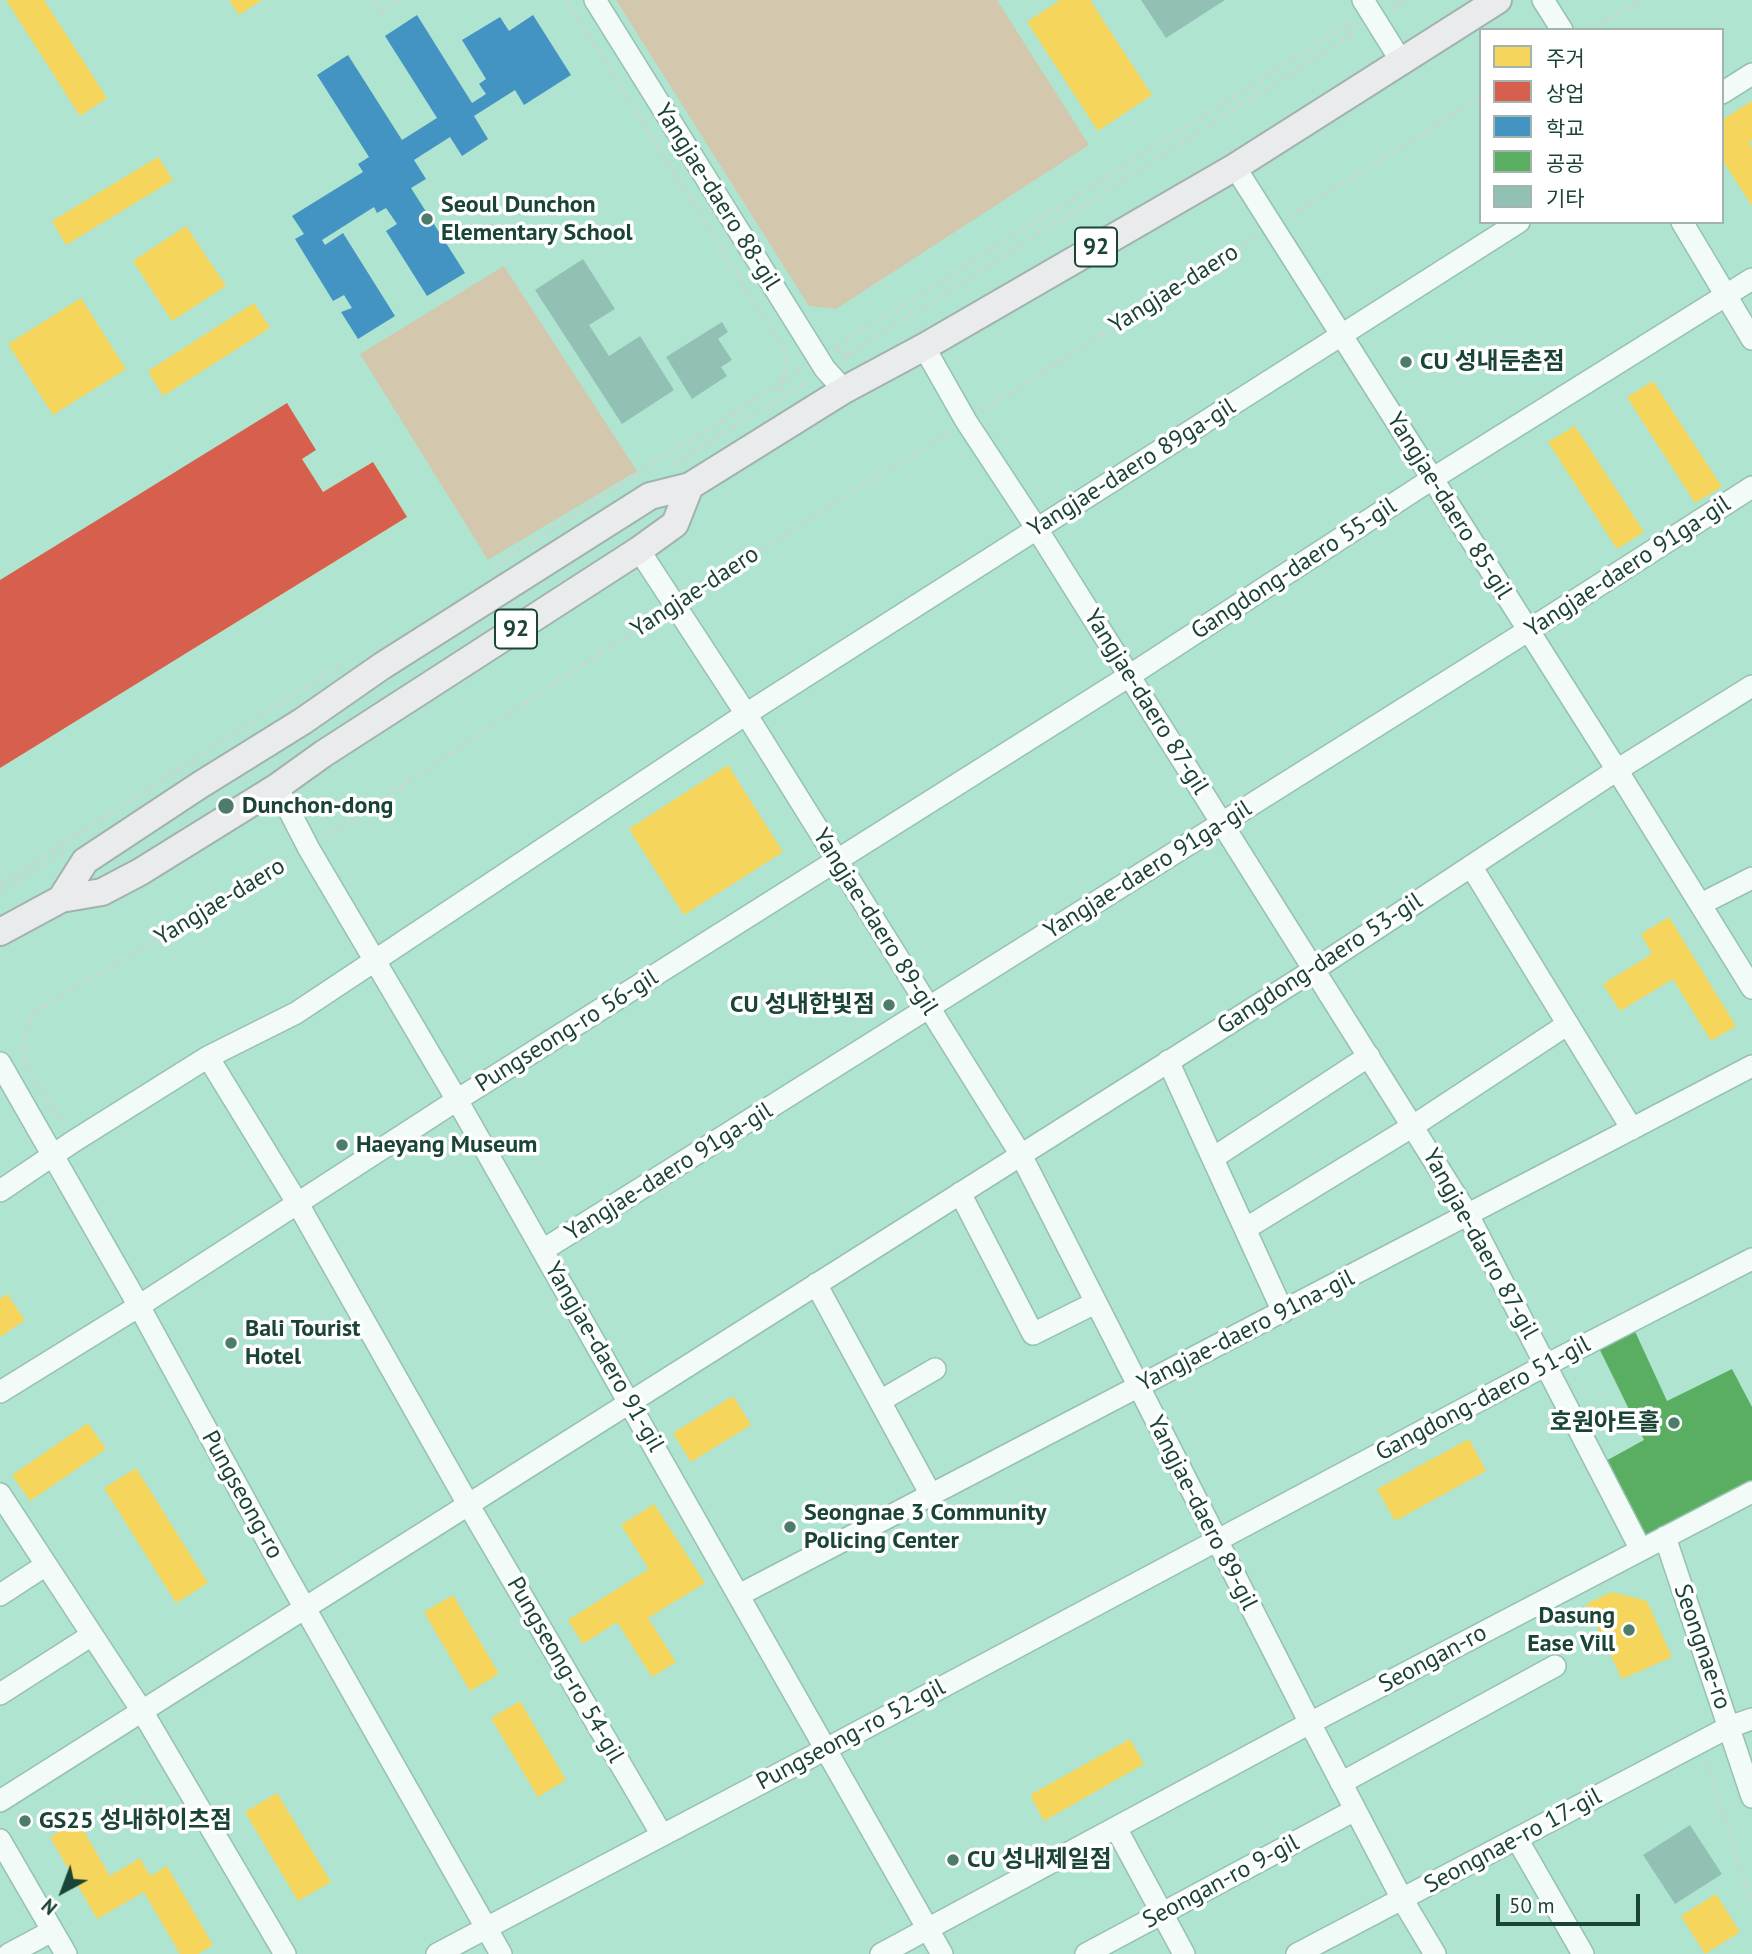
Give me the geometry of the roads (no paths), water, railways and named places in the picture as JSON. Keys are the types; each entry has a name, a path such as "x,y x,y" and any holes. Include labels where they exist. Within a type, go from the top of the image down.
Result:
{"main road":[{"name":"92","path":"61,899 85,861 200,785 303,722 382,666 650,496 690,486 844,390 1235,167 1498,0"},
{"name":"92","path":"0,932 61,899 102,892 140,872 277,786 675,524 690,486"}],"street":[{"name":"Yangjae-daero 88-gil","path":"595,0 821,364 844,390"},
{"path":"1544,0 1561,28"},
{"path":"1369,10 1401,61"},
{"path":"1724,92 1752,74"},
{"name":"Yangjae-daero 85-gil","path":"1235,167 1618,770 1752,988"},
{"name":"Yangjae-daero 89ga-gil","path":"0,1191 208,1056 296,1013 746,714 1516,224"},
{"path":"1683,224 1752,339"},
{"name":"Gangdong-daero 55-gil","path":"836,859 1129,676 1433,479 1752,279"},
{"name":"Yangjae-daero 87-gil","path":"923,347 966,421 1037,529 1468,1215 1642,1550"},
{"name":"Yangjae-daero 91ga-gil","path":"543,1250 1752,487"},
{"name":"Yangjae-daero 89-gil","path":"639,550 746,714 1021,1155 1215,1541 1402,1899 1435,1954"},
{"name":"Gangdong-daero 53-gil","path":"1021,1155 1315,969 1618,770 1752,686"},
{"name":"Yangjae-daero 91-gil","path":"277,786 309,849 543,1250 928,1929"},
{"name":"Pungseong-ro 56-gil","path":"0,1392 139,1306 836,859"},
{"path":"1471,866 1632,1129"},
{"path":"1701,904 1752,878"},
{"name":"Yangjae-daero 87-gil","path":"1245,1229 1413,1126 1568,1024"},
{"path":"208,1056 298,1204 468,1504"},
{"path":"1213,1158 1369,1056"},
{"path":"1168,1061 1283,1312"},
{"name":"Pungseong-ro","path":"0,1063 501,1954"},
{"name":"Yangjae-daero 91na-gil","path":"739,1595 1752,1066"},
{"path":"0,1801 1021,1155"},
{"path":"960,1193 1033,1334 1096,1303"},
{"name":"Gangdong-daero 51-gil","path":"1215,1541 1752,1259"},
{"path":"816,1284 931,1495"},
{"path":"880,1401 935,1369"},
{"name":"Seongan-ro","path":"881,1954 1310,1723 1752,1492"},
{"path":"0,1494 142,1711 285,1954"},
{"name":"Pungseong-ro 54-gil","path":"468,1504 662,1835"},
{"name":"Seongnae-ro","path":"1665,1537 1752,1797"},
{"name":"Pungseong-ro 52-gil","path":"486,1928 1215,1541"},
{"path":"0,1595 46,1564"},
{"path":"0,1694 92,1635"},
{"path":"1341,1783 1555,1666"},
{"name":"Seongnae-ro 17-gil","path":"1297,1954 1729,1727 1752,1719"},
{"name":"Seongan-ro 9-gil","path":"1086,1954 1355,1810"},
{"path":"1116,1828 1184,1954"},
{"path":"1517,1839 1583,1954"},
{"path":"1,1844 66,1954"},
{"path":"437,1954 486,1928"},
{"path":"928,1929 942,1954"},
{"path":"9,1954 52,1931"}],"place":[{"name":"Seoul Dunchon Elementary School","path":"427,219"},
{"name":"CU 성내둔촌점","path":"1406,362"},
{"name":"Dunchon-dong","path":"226,806"},
{"name":"CU 성내한빛점","path":"889,1005"},
{"name":"Haeyang Museum","path":"342,1145"},
{"name":"Bali Tourist Hotel","path":"231,1343"},
{"name":"호원아트홀","path":"1674,1423"},
{"name":"Seongnae 3 Community Policing Center","path":"790,1527"},
{"name":"Dasung Ease Vill","path":"1629,1630"},
{"name":"GS25 성내하이츠점","path":"25,1821"},
{"name":"CU 성내제일점","path":"953,1860"}]}
